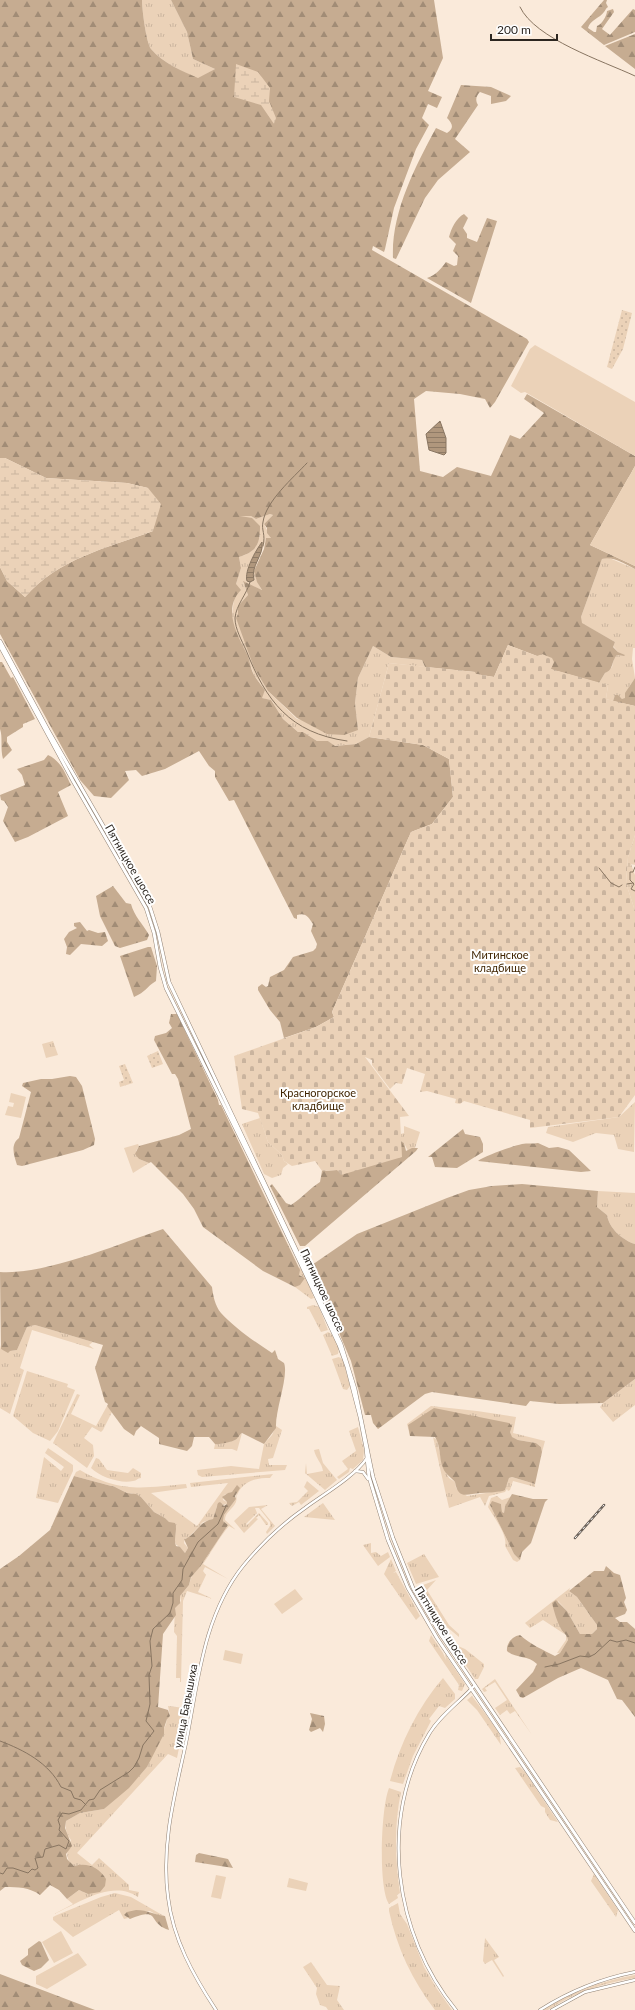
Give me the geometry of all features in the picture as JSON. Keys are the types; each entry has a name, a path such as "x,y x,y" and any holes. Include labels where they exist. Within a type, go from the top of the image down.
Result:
{"main road":[{"name":"Пятницкое шоссе","path":"0,641 50,735 150,907 156,924 169,982 254,1159 344,1353 355,1389 370,1455 371,1467 393,1538 413,1588 431,1620 635,1923"},
{"name":"Пятницкое шоссе","path":"0,646 72,781 146,908 154,933 166,988 263,1184 343,1354 360,1417 370,1482 390,1544 408,1588 434,1633 635,1931"},
{"name":"улица Барышиха","path":"216,2010 193,1974 177,1937 170,1911 166,1870 168,1825 204,1651 221,1602 242,1567 287,1522 355,1471 370,1455"},
{"path":"366,1461 371,1467"},
{"path":"355,1471 364,1472 370,1482"},
{"path":"456,2010 437,1985 411,1928 401,1882 400,1839 405,1791 418,1755 439,1720 475,1686"},
{"path":"540,2010 580,1987 635,1972"},
{"path":"552,2010 590,1990 635,1980"}],"green space":[{"path":"0,0 142,0 146,33 151,49 167,62 198,78 215,69 193,59 187,32 171,0 434,0 443,58 428,91 442,97 437,108 428,104 422,118 429,125 416,149 394,208 384,252 373,246 372,250 527,339 529,342 495,402 490,408 485,399 460,394 426,391 414,399 420,471 443,477 457,467 491,476 510,435 520,439 544,413 524,399 527,394 635,456 635,466 590,545 635,566 635,569 615,560 606,558 602,559 581,617 582,623 615,642 613,647 618,652 625,655 617,655 610,670 605,673 599,683 550,669 537,656 508,645 494,677 475,674 475,672 425,667 422,660 391,657 373,646 358,678 355,703 358,730 344,735 327,734 297,718 268,691 254,668 236,618 238,614 238,606 248,595 243,581 262,590 257,582 254,571 264,549 266,538 271,538 267,533 267,528 264,524 273,515 270,514 256,519 251,516 240,516 252,518 260,526 260,532 258,542 254,549 239,557 241,568 236,584 241,590 236,597 232,613 235,629 256,679 265,690 262,698 271,700 283,719 298,732 303,732 317,741 328,741 335,746 356,744 369,737 423,745 449,759 453,797 432,824 411,832 332,1012 334,1017 316,1027 284,1038 280,1022 270,1010 258,990 258,987 262,984 266,987 268,986 270,977 284,970 293,957 313,951 316,948 317,944 311,931 313,924 309,918 303,914 297,915 297,919 294,918 234,800 229,801 215,777 215,771 209,766 199,751 165,769 142,776 136,770 125,771 129,780 111,798 94,796 80,780 0,634 0,567 7,581 25,597 52,573 68,564 101,549 153,531 148,488 127,483 46,478 5,458 0,458"},
{"path":"142,0 171,0 187,32 193,59 215,69 198,79 173,66 156,54 151,49 147,40"},
{"path":"604,0 607,0 606,3 608,7 589,25 588,28 596,32 597,26 604,20 607,11 613,9 614,12 602,29 610,35 633,9 635,10 635,32 604,45 581,27"},
{"path":"635,34 635,69 605,46"},
{"path":"236,64 258,72 270,88 269,101 276,118 274,124 261,105 234,97"},
{"path":"461,85 491,87 511,96 506,101 491,104 491,96 480,92 476,100 478,105 455,139 470,152 438,180 425,198 396,259 393,258 393,241 396,224 406,191 420,158 436,128 447,133 450,131 452,126 447,118"},
{"path":"464,214 468,218 463,228 467,234 467,238 477,242 487,218 497,221 471,303 427,278 438,272 446,262 454,266 457,265 458,256 453,251 456,244 449,237 454,224"},
{"path":"622,310 632,313 623,349 612,369 607,367"},
{"path":"535,345 635,402 635,456 525,392 521,393 511,386 530,349"},
{"path":"0,458 5,458 46,478 127,483 148,488 161,504 153,531 101,549 68,564 52,573 25,597 7,581 0,567"},
{"path":"635,466 635,566 590,545"},
{"path":"270,514 273,515 264,524 271,538 266,538 255,570 262,590 243,582 248,595 238,606 246,643 254,668 268,691 297,719 358,730 355,703 358,678 373,646 391,657 422,660 425,667 389,663 369,737 356,744 334,746 328,741 317,741 303,732 298,732 283,719 271,700 261,698 265,690 254,675 246,652 241,646 231,622 236,584 241,568 239,557 247,554 255,547 260,535 236,516 251,516 256,519"},
{"path":"607,557 635,569 635,648 633,648 632,659 635,678 629,687 625,699 615,695 613,701 606,699 608,685 599,683 605,673 612,667 614,658 617,655 624,655 618,652 613,646 615,642 581,623 581,617 602,559"},
{"name":"Митинское кладбище","path":"508,645 537,656 542,654 552,658 554,662 551,669 608,685 606,699 635,706 635,835 628,857 626,883 635,911 635,1095 619,1117 530,1128 530,1120 464,1101 460,1104 455,1103 456,1099 427,1091 420,1092 425,1074 407,1068 402,1084 396,1083 390,1089 372,1065 372,1060 365,1057 409,1116 400,1117 402,1157 341,1175 337,1170 322,1171 315,1161 292,1166 284,1161 282,1155 268,1142 258,1113 242,1109 234,1056 316,1027 334,1017 332,1012 411,832 432,824 453,797 449,759 423,745 369,737 389,663 475,672 476,674 494,677"},
{"path":"0,662 2,662 11,678 13,677 35,719 23,724 23,727 7,737 7,742 12,750 3,759 0,729"},
{"path":"635,678 635,706 613,701 615,695 618,695 622,699 625,698 625,693"},
{"path":"48,755 59,764 65,772 71,785 58,792 68,816 28,837 15,842 3,821 8,807 4,801 1,800 0,795 25,785 22,775 17,769 44,760"},
{"path":"635,835 635,865 631,864 635,875 635,911 626,883 628,857"},
{"path":"113,886 126,903 131,904 136,916 149,935 147,940 120,948 115,946 100,916 96,896"},
{"path":"80,922 87,931 89,930 98,933 105,932 108,941 102,946 81,944 70,955 66,954 67,947 64,939 69,932 77,928 74,926 74,923"},
{"path":"151,947 157,966 156,981 134,997 120,956"},
{"path":"171,1014 177,1014 219,1105 221,1105 300,1270 299,1275 305,1278 300,1285 295,1287 263,1271 203,1227 194,1209 183,1194 151,1162 149,1163 139,1159 135,1154 139,1146 179,1135 191,1129 178,1079 175,1074 172,1074 154,1040 155,1036 166,1033 172,1028 169,1023"},
{"path":"53,1041 58,1055 46,1058 42,1044"},
{"path":"158,1051 163,1064 152,1068 147,1056"},
{"path":"125,1064 133,1083 120,1087 119,1082 124,1080 119,1066"},
{"path":"70,1076 76,1077 82,1086 95,1139 94,1145 83,1150 22,1166 17,1165 14,1154 14,1144 19,1138 31,1092 22,1086 23,1083 41,1079"},
{"path":"11,1093 26,1097 21,1118 5,1115 8,1106 13,1107 14,1103 9,1102"},
{"path":"635,1102 634,1152 618,1149 614,1135 596,1133 573,1142 546,1133 548,1127 619,1117"},
{"path":"260,1118 268,1142 282,1155 284,1161 288,1164 283,1168 281,1175 272,1178 264,1174 242,1124"},
{"path":"404,1126 420,1132 415,1148 408,1151 404,1143 401,1141 401,1134 404,1133"},
{"path":"463,1129 465,1134 480,1137 483,1144 483,1152 457,1168 435,1167 432,1157 428,1157"},
{"path":"401,1141 404,1143 406,1151 412,1148 418,1148 305,1246 300,1246 270,1186 272,1184 286,1203 291,1205 320,1182 322,1171 337,1170 401,1157"},
{"path":"538,1143 549,1148 558,1147 569,1150 591,1171 581,1172 478,1161 492,1154 518,1145"},
{"path":"138,1144 139,1146 136,1151 139,1159 149,1163 133,1173 124,1148"},
{"path":"522,1184 598,1191 597,1207 607,1215 610,1224 617,1233 625,1240 635,1244 635,1379 603,1403 559,1404 530,1401 526,1406 432,1392 425,1394 378,1429 373,1423 371,1415 365,1415 351,1361 323,1295 309,1267 357,1234 447,1198 469,1190 492,1186"},
{"path":"598,1191 635,1193 635,1244 625,1240 617,1233 610,1224 607,1215 597,1207"},
{"path":"163,1229 212,1287 216,1304 221,1313 239,1329 272,1353 275,1350 278,1359 284,1363 285,1376 276,1428 264,1444 242,1433 236,1439 219,1444 215,1444 209,1437 194,1437 192,1446 187,1451 159,1444 159,1438 141,1426 136,1431 134,1436 124,1429 107,1406 108,1404 105,1402 95,1368 103,1345 35,1325 27,1327 17,1350 10,1351 8,1353 1,1349 0,1272 18,1272 60,1264"},
{"path":"299,1267 304,1272 314,1298 311,1299 295,1287 305,1278 299,1275"},
{"path":"313,1305 319,1307 328,1330 321,1332 309,1309 307,1309 307,1307"},
{"path":"35,1325 93,1342 89,1345 94,1349 32,1330 20,1368 24,1370 10,1414 0,1408 0,1345 1,1349 10,1351 17,1350 27,1327"},
{"path":"328,1332 335,1338 338,1348 338,1354 332,1356 323,1335"},
{"path":"339,1357 343,1360 350,1386 347,1390 343,1389 332,1359"},
{"path":"27,1371 68,1384 67,1387 75,1390 58,1431 50,1441 33,1433 13,1416"},
{"path":"635,1379 635,1405 613,1422 600,1407 603,1403"},
{"path":"77,1394 80,1395 71,1414 96,1426 107,1406 112,1412 101,1432 92,1427 84,1438 93,1445 94,1456 87,1468 53,1443"},
{"path":"431,1406 516,1417 513,1433 545,1441 542,1452 541,1447 536,1443 518,1440 511,1437 510,1432 411,1434 410,1436 407,1424"},
{"path":"434,1408 509,1423 512,1426 510,1432 512,1437 518,1440 536,1443 541,1447 542,1452 535,1484 512,1477 509,1478 505,1490 503,1491 467,1495 461,1494 456,1488 455,1482 443,1468 435,1437 410,1436 408,1425"},
{"path":"276,1426 282,1430 273,1458 268,1459 269,1465 287,1465 285,1470 202,1477 198,1475 197,1470 231,1466 259,1469 264,1444 272,1435"},
{"path":"358,1427 364,1450 363,1460 353,1469 350,1468 349,1472 339,1479 337,1477 348,1469 342,1461 356,1451 349,1431"},
{"path":"242,1433 237,1451 232,1449 214,1449 215,1444 235,1440"},
{"path":"433,1437 437,1440 443,1467 449,1478 455,1482 456,1488 467,1496 505,1490 509,1478 512,1477 535,1484 535,1487 513,1481 510,1490 508,1491 507,1489 505,1492 489,1496 485,1506 480,1497 449,1508"},
{"path":"48,1448 73,1465 73,1471 58,1503 36,1498 44,1457 61,1471 64,1467 45,1453"},
{"path":"319,1449 323,1463 337,1480 325,1490 305,1473 306,1463 307,1474 323,1471 314,1450"},
{"path":"96,1458 99,1459 107,1470 128,1473 133,1468 141,1473 141,1478 134,1481 123,1482 105,1477 91,1468"},
{"path":"80,1470 94,1477 120,1486 156,1487 186,1484 187,1488 151,1493 197,1526 228,1483 191,1487 190,1483 273,1474 270,1478 252,1481 244,1485 237,1494 236,1502 225,1517 225,1520 236,1530 229,1526 203,1564 228,1579 205,1567 203,1571 206,1575 198,1592 213,1599 187,1591 183,1601 181,1682 180,1678 176,1678 177,1636 174,1632 175,1607 181,1601 180,1596 189,1585 192,1575 200,1567 228,1525 223,1521 224,1515 236,1499 237,1490 224,1495 223,1500 227,1502 227,1504 217,1506 213,1519 203,1522 188,1538 185,1538 184,1543 188,1548 185,1553 175,1542 176,1530 165,1518 154,1512 141,1497 127,1493 115,1487 74,1476 76,1472"},
{"path":"74,1476 115,1487 127,1493 136,1494 141,1497 154,1512 169,1522 175,1523 176,1546 180,1547 185,1553 188,1548 184,1539 188,1538 203,1523 213,1519 218,1503 220,1502 224,1506 227,1504 222,1497 232,1492 237,1485 240,1488 235,1496 236,1499 224,1515 223,1521 228,1525 200,1567 191,1577 189,1585 180,1596 180,1603 175,1608 176,1615 163,1634 158,1707 168,1710 170,1716 167,1719 164,1728 164,1734 147,1767 129,1788 104,1809 80,1813 66,1821 65,1828 72,1846 66,1854 67,1859 74,1866 92,1866 100,1871 106,1879 105,1886 100,1892 88,1894 79,1890 67,1899 59,1890 50,1885 40,1895 32,1890 19,1887 5,1887 0,1891 0,1569 19,1556 50,1530"},
{"path":"307,1481 319,1491 301,1505 299,1502 292,1506 289,1503 297,1502 308,1491 304,1487"},
{"path":"512,1494 533,1499 548,1499 545,1502 531,1543 522,1552 520,1560 514,1554 490,1505 492,1501 501,1504 502,1512 504,1513 505,1506"},
{"path":"497,1496 502,1500 511,1497 505,1506 504,1513 502,1512 501,1504 496,1503 490,1505 514,1554 520,1560 517,1562 513,1560 505,1546 502,1531 488,1507 491,1498"},
{"path":"323,1503 335,1520 304,1517"},
{"path":"268,1505 261,1509 275,1526 267,1534 266,1532 270,1526 270,1522 259,1508 255,1508 257,1513 246,1524 247,1525 259,1513 268,1525 266,1525 259,1515 256,1518 258,1519 244,1533 234,1521 249,1507"},
{"path":"371,1543 371,1553 376,1552 381,1556 388,1552 390,1557 378,1566 363,1545"},
{"path":"424,1554 439,1577 416,1584 407,1563"},
{"path":"391,1559 396,1571 393,1573 396,1572 420,1616 416,1620 384,1574"},
{"path":"606,1566 614,1573 620,1575 626,1598 624,1602 627,1610 625,1614 615,1618 620,1622 627,1622 635,1629 635,1717 622,1700 617,1699 608,1680 581,1668 558,1678 523,1698 520,1697 516,1690 533,1672 537,1664 530,1659 514,1655 507,1651 509,1643 513,1638 520,1635 532,1644 555,1656 560,1653 568,1640 560,1626 552,1603 556,1600 567,1611 580,1634 592,1634 597,1629 597,1625 577,1597 569,1591 594,1571 604,1571"},
{"path":"436,1580 427,1590 449,1625 459,1634 459,1637 447,1627 418,1587"},
{"path":"570,1588 569,1591 577,1597 597,1625 597,1629 592,1634 580,1634 567,1611 558,1601 559,1623 561,1629 566,1635 543,1620 530,1628 525,1623"},
{"path":"295,1589 303,1599 282,1614 274,1604"},
{"path":"431,1635 446,1660 445,1654 465,1684 462,1691 458,1690 459,1685 429,1641"},
{"path":"566,1635 568,1640 560,1653 557,1653 566,1640"},
{"path":"451,1643 465,1649 484,1664 478,1679 475,1679"},
{"path":"225,1650 243,1654 241,1664 223,1660"},
{"path":"443,1678 455,1694 455,1699 445,1708 439,1706 429,1719 431,1721 413,1756 403,1784 390,1781 399,1753 411,1726 434,1689"},
{"path":"495,1679 532,1735 515,1711 510,1714 507,1710 500,1715 495,1708 507,1700 495,1682 485,1688 487,1691 484,1692 482,1689"},
{"path":"472,1696 499,1732 501,1745 477,1710 467,1700"},
{"path":"186,1702 188,1703 177,1758 168,1754 77,1853 92,1865 99,1858 129,1885 129,1890 139,1892 138,1897 128,1892 107,1892 85,1899 54,1914 73,1904 67,1899 79,1890 88,1894 79,1865 74,1866 69,1860 67,1854 71,1840 66,1831 66,1821 80,1813 104,1809 139,1776 147,1767 166,1724 167,1718 170,1716 168,1706 185,1708"},
{"path":"310,1713 324,1716 325,1724 323,1732 320,1728 311,1732 309,1730 312,1719"},
{"path":"520,1767 525,1772 558,1822 550,1820 545,1812 545,1808 541,1806 515,1768"},
{"path":"389,1788 401,1792 396,1829 397,1868 400,1893 397,1895 398,1898 389,1904 383,1882 382,1847 384,1812"},
{"path":"199,1853 228,1859 233,1868 195,1862 196,1855"},
{"path":"594,1874 618,1910 616,1917 591,1881"},
{"path":"216,1875 226,1877 221,1899 211,1897"},
{"path":"289,1878 308,1883 306,1891 287,1887"},
{"path":"115,1893 131,1897 164,1916 157,1915 150,1911 124,1915 128,1918 124,1919 119,1910 73,1937 53,1920 53,1917 57,1915 101,1897"},
{"path":"398,1903 400,1914 407,1924 424,1967 452,2010 435,2010 412,1975 396,1938 389,1911 389,1908"},
{"path":"136,1910 165,1916 169,1930 158,1924 150,1915 140,1915 130,1919 124,1915 127,1912"},
{"path":"61,1931 73,1953 54,1963 42,1942"},
{"path":"485,1938 499,1957 494,1960 504,1976 503,1977 492,1960 485,1964 483,1961"},
{"path":"39,1941 41,1942 49,1960 41,1968 34,1971 22,1965 20,1961 28,1955 28,1949"},
{"path":"78,1953 87,1965 47,1989 36,1984 36,1976"},
{"path":"311,1962 327,1985 340,1986 337,2000 344,2010 328,2010 326,2007 320,2005 316,1994 317,1988 303,1967"},
{"path":"0,1974 95,2010 0,2010"},
{"path":"635,1975 635,1978 579,1993 548,2010 543,2010 587,1988 610,1980"}],"shaded area":[{"path":"440,421 446,438 446,453 444,455 429,450 426,434"},
{"path":"262,542 261,552 254,570 254,580 250,582 247,581 249,566"}],"waterway":[{"path":"520,7 528,19 555,39 571,48 635,76"},
{"path":"263,546 263,525 265,514 269,506 281,490 307,463"},
{"path":"250,582 247,591 237,609 235,622 239,635 262,685 283,712 295,722 310,731 327,737 347,741"},
{"path":"635,867 633,872 630,872 630,880 634,884 631,889 635,891"},
{"path":"599,868 611,883 619,887 622,885"},
{"path":"627,884 633,883"},
{"path":"0,1873 3,1874 7,1868 13,1868 28,1873 32,1869 35,1870 38,1868 35,1858 43,1857 45,1849 59,1845 66,1849 69,1841 59,1830 60,1826 58,1820 62,1813 69,1814 81,1810 89,1800 94,1799 100,1790 129,1772 134,1767 139,1758 143,1745 154,1731 146,1721 150,1704 149,1675 152,1666 150,1641 153,1629 170,1613 173,1603 173,1593 182,1580 183,1569 198,1542 218,1524 226,1506"},
{"path":"545,1667 559,1664 580,1656 589,1657 595,1654 610,1640 617,1642 626,1640 635,1643"},
{"path":"0,1741 35,1758 50,1771 61,1787 71,1791 74,1798 81,1800 86,1805"}],"railway":[{"path":"575,1538 604,1505"}],"park label":[{"name":"Красногорское кладбище","path":"318,1098"}]}
